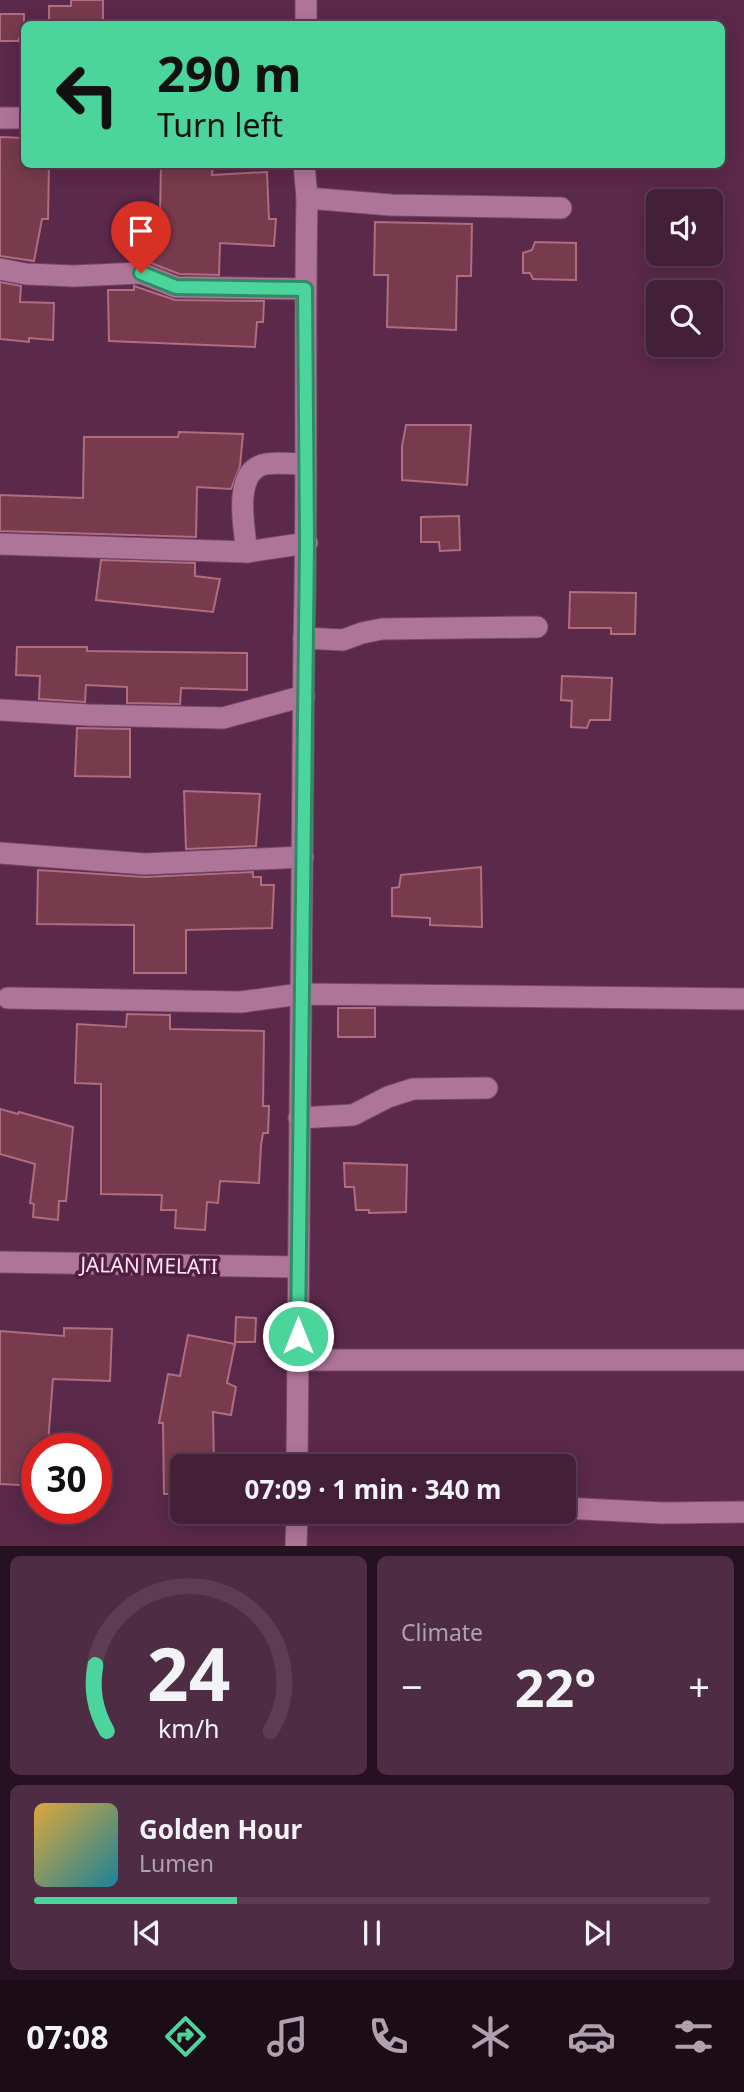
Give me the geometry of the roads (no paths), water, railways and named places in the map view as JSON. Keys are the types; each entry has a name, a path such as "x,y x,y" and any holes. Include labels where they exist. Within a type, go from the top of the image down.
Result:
{"street":[{"path":"306,0 306,21"},
{"path":"0,118 21,118"},
{"path":"297,1454 300,994 307,543 307,198 304,168"},
{"path":"307,198 391,205 561,208"},
{"path":"0,268 26,274 74,276 141,273 176,287 305,289"},
{"path":"247,552 242,512 248,474 265,465 305,464"},
{"path":"0,544 247,552 307,543"},
{"path":"304,638 343,640 382,629 537,627"},
{"path":"0,710 223,718 304,696"},
{"path":"0,853 145,864 303,858"},
{"path":"8,998 241,1002 300,994 744,999"},
{"path":"299,1118 353,1115 388,1097 413,1089 487,1088"},
{"name":"JALAN MELATI","path":"0,1262 298,1267"},
{"path":"298,1360 744,1360"},
{"path":"576,1509 663,1513 744,1512"},
{"path":"296,1546 297,1524"}]}
